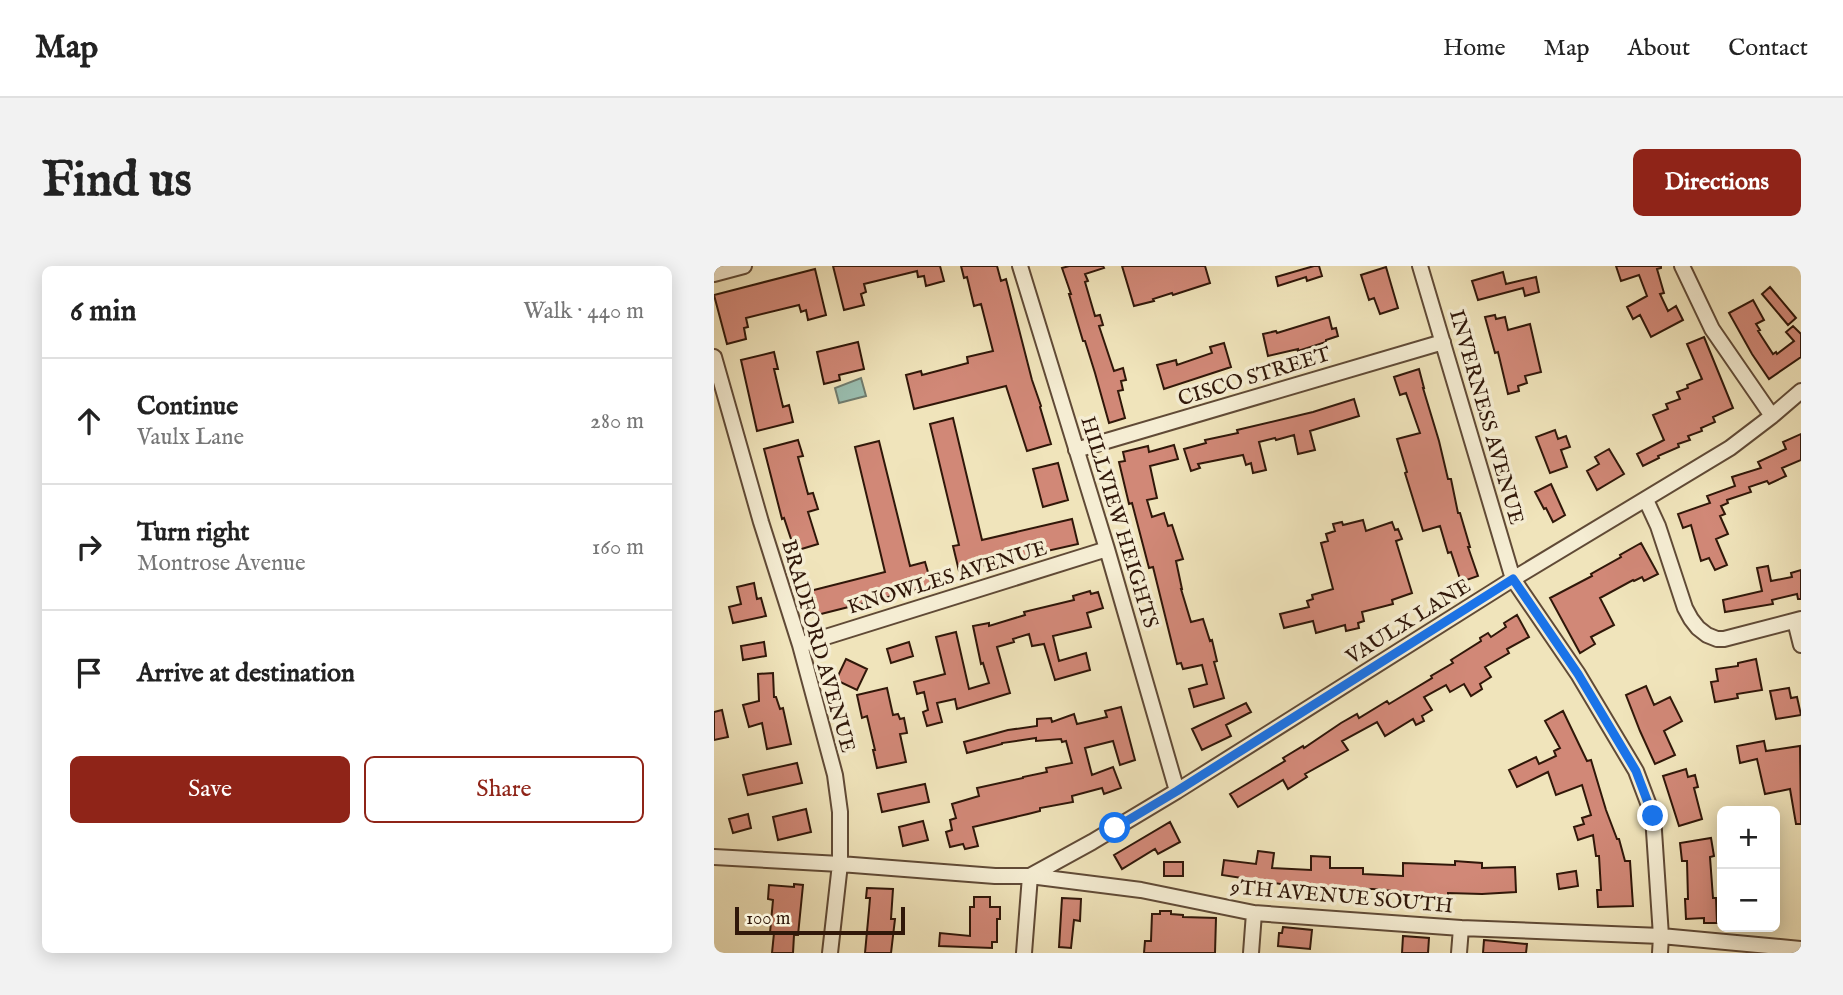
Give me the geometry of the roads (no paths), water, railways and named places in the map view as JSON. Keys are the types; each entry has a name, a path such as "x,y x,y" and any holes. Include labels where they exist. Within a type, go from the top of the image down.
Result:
{"street":[{"path":"714,274 744,266"},
{"name":"HILLVIEW HEIGHTS","path":"1020,266 1107,549 1177,791"},
{"name":"INVERNESS AVENUE","path":"1420,266 1513,579 1578,674 1636,771 1653,816 1660,953"},
{"path":"1682,266 1712,329 1772,416"},
{"name":"CISCO STREET","path":"1076,450 1443,342"},
{"name":"BRADFORD AVENUE","path":"714,357 717,379 800,645 835,775 840,812 840,864 830,953"},
{"name":"VAULX LANE","path":"1030,876 1177,791 1513,579 1730,448 1801,391"},
{"path":"1646,500 1658,526 1685,608 1698,628 1717,639 1724,639 1798,620 1801,645"},
{"name":"KNOWLES AVENUE","path":"800,645 1107,549"},
{"name":"9TH AVENUE SOUTH","path":"714,857 995,876 1030,876 1141,890 1254,913 1461,928 1661,936 1801,949"},
{"path":"1024,953 1030,876"},
{"path":"1251,953 1254,913"},
{"path":"1459,953 1461,928"}]}
